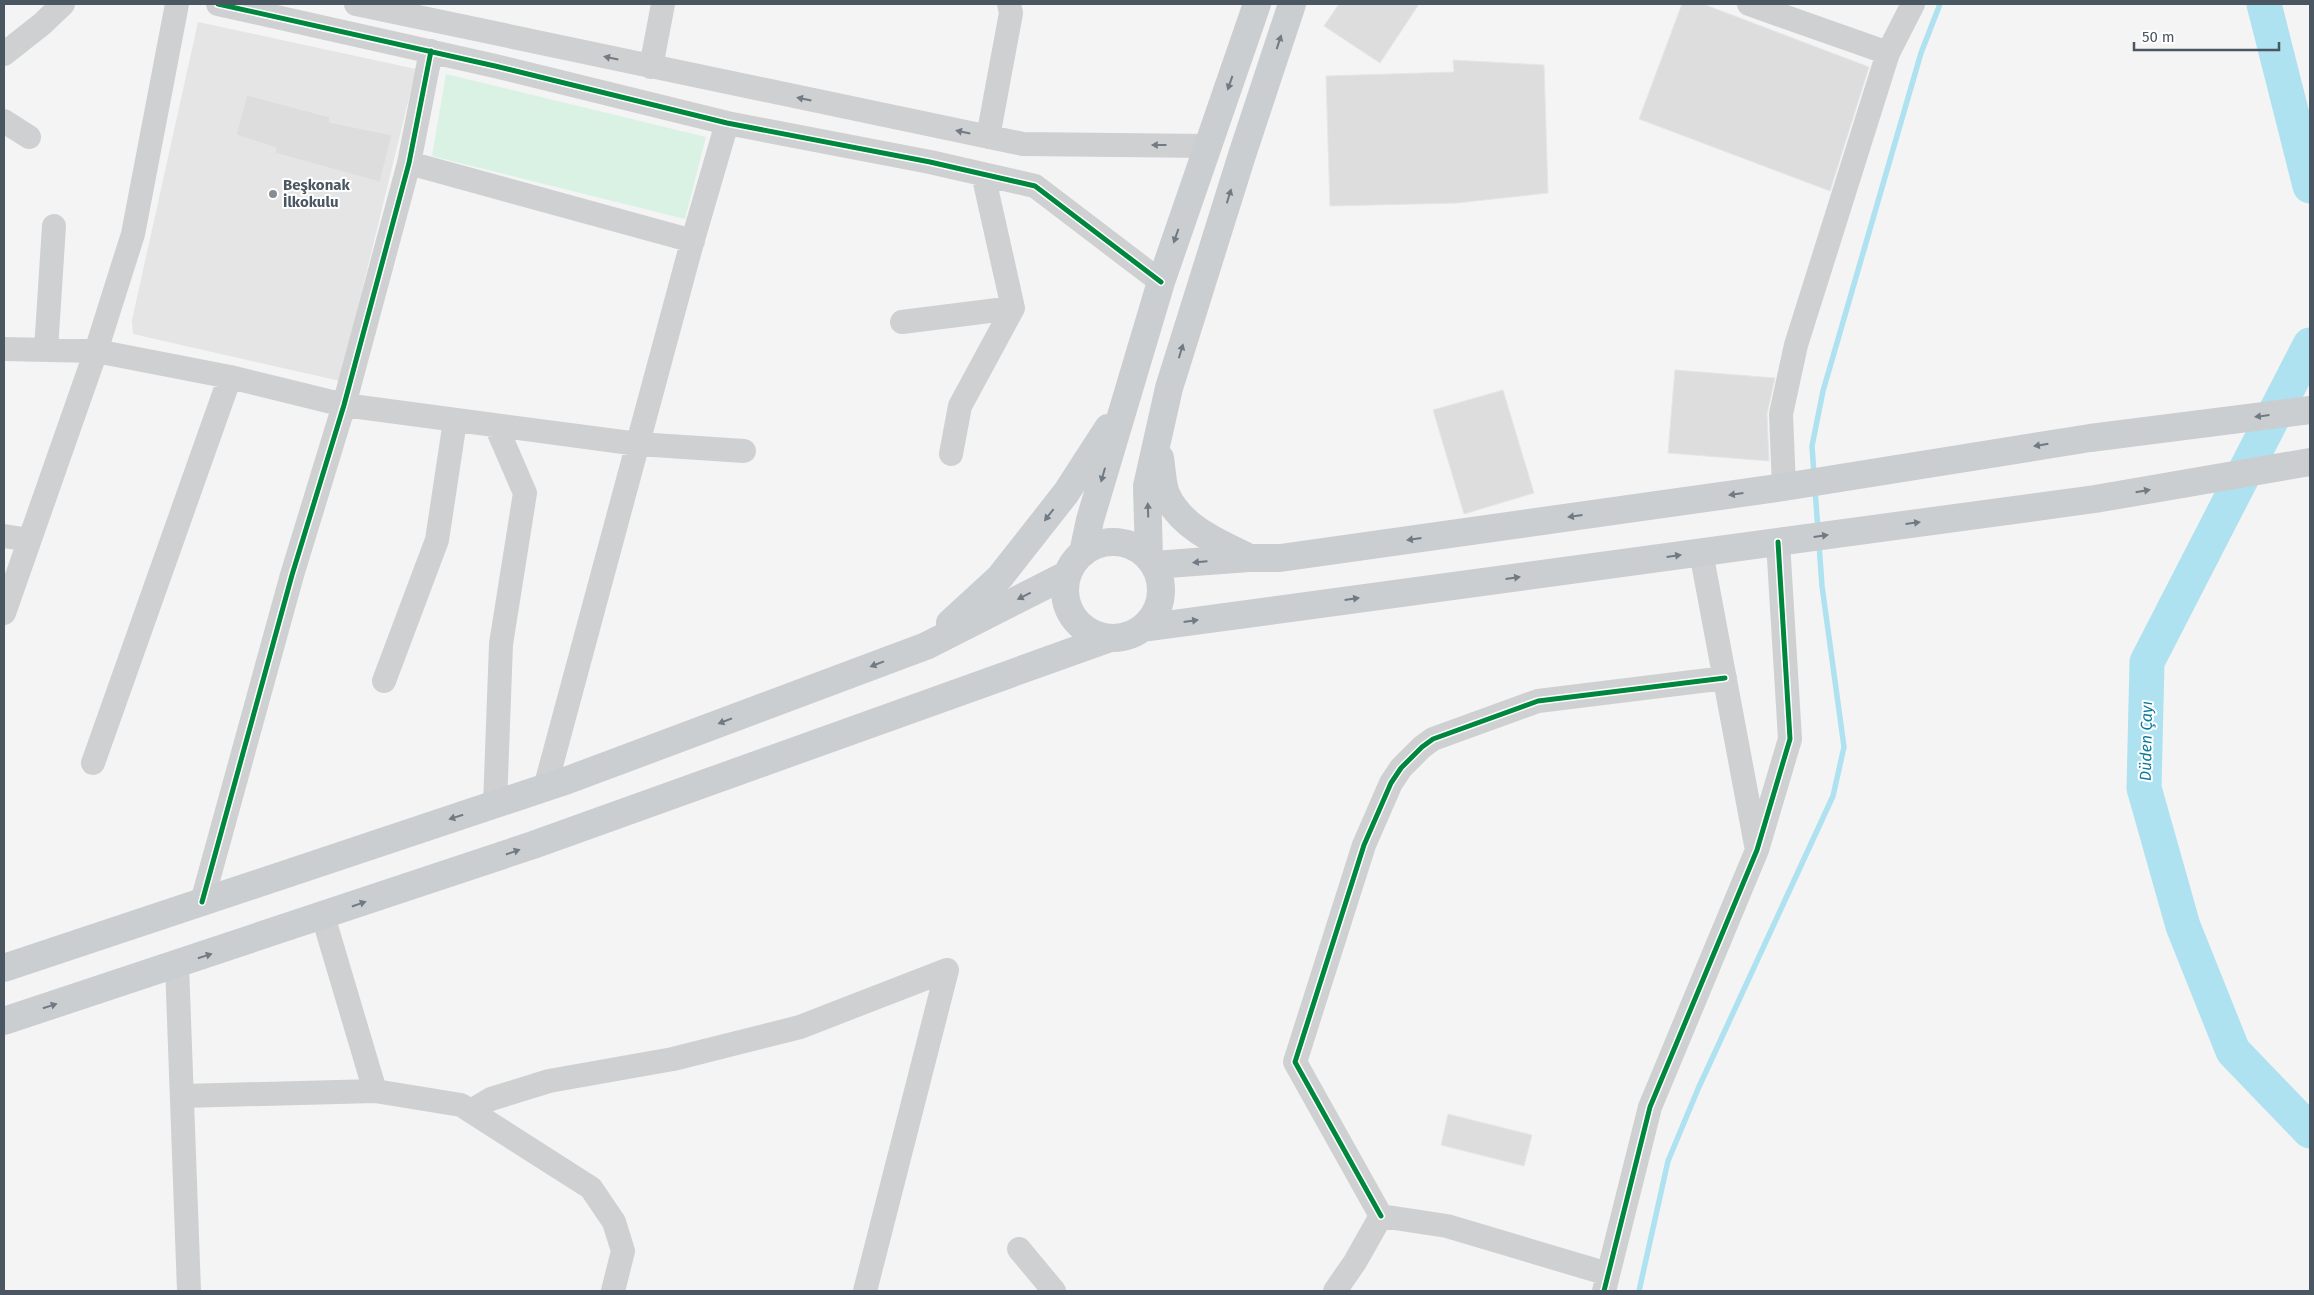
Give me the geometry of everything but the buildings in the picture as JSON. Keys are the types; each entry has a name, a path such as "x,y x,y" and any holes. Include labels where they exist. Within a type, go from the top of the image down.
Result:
{"main road":[{"path":"1083,552 1090,520 1160,282 1257,4"},
{"path":"4,1021 533,845 1110,638 1133,634 1143,628 1154,616 1160,602 1161,587 1151,562 1147,486 1156,437 1169,388 1242,155 1292,4"},
{"path":"926,646 1000,578 1066,493 1125,402"},
{"path":"1110,638 1096,634 1083,627 1067,603 1065,589 1068,574 1074,562 1083,552 1096,545 1110,542 1125,543 1138,549 1151,562 1280,558 1784,487 2090,438 2310,410"},
{"path":"1156,437 1167,496 1184,519 1210,538 1249,558"},
{"path":"1143,628 2095,499 2310,462"},
{"path":"4,968 545,788 926,646 1068,574"}],"street":[{"path":"4,54 42,24 63,4"},
{"path":"4,613 96,351 133,234 177,4"},
{"path":"218,4 431,51 727,123 1035,186 1160,282"},
{"path":"356,4 1023,144 1208,146"},
{"path":"650,67 663,4"},
{"path":"988,137 1011,14 1009,4"},
{"path":"1749,4 1888,53"},
{"path":"1784,487 1781,414 1796,345 1888,53 1913,4"},
{"path":"202,902 292,575 344,405 409,163 431,51"},
{"path":"4,121 29,137"},
{"path":"545,788 693,241 727,123"},
{"path":"409,163 693,241"},
{"path":"951,454 960,406 1012,308 983,174"},
{"path":"46,350 54,226"},
{"path":"902,322 1012,308"},
{"path":"4,349 96,351 230,377 344,405 638,444 744,451"},
{"path":"93,763 230,377"},
{"path":"384,681 437,540 455,421"},
{"path":"495,805 501,644 525,493 496,426"},
{"path":"4,536 29,540"},
{"path":"1381,1216 1447,1226 1606,1282 1650,1107 1757,850 1790,739 1778,542"},
{"path":"1701,552 1757,850"},
{"path":"1381,1216 1295,1062 1364,845 1391,783 1413,755 1432,739 1538,701 1725,678"},
{"path":"323,916 375,1091"},
{"path":"177,965 189,1291"},
{"path":"471,1111 491,1099 549,1081 673,1059 800,1027 947,970 865,1291"},
{"path":"182,1096 375,1091 462,1105 591,1188 614,1222 623,1251 613,1291"},
{"path":"1335,1291 1355,1262 1381,1216"},
{"path":"1019,1249 1054,1291"}],"shaded area":[{"name":"Beşkonak İlkokulu","path":"198,22 416,69 340,381 133,334 132,320"}],"green space":[{"path":"446,74 706,137 685,219 432,156"}],"waterway":[{"path":"1814,475 1812,446 1823,391 1921,53 1940,4"},
{"name":"Düden Çayı","path":"2264,4 2310,186"},
{"name":"Düden Çayı","path":"2310,345 2147,662 2144,788 2183,926 2233,1051 2310,1131"},
{"path":"1815,490 1818,530"},
{"path":"1639,1291 1668,1161 1698,1089 1833,796 1844,747 1822,586 1819,544"}],"cycle path":[{"path":"218,4 495,66 727,123 930,162 1035,186 1161,282"},
{"path":"202,902 292,575 344,405 409,163 431,51"},
{"path":"1604,1291 1650,1107 1757,850 1790,739 1778,542"},
{"path":"1381,1216 1295,1062 1364,845 1391,783 1401,768 1433,739 1538,701 1725,678"}],"place":[{"name":"Beşkonak İlkokulu","path":"273,194"}]}
